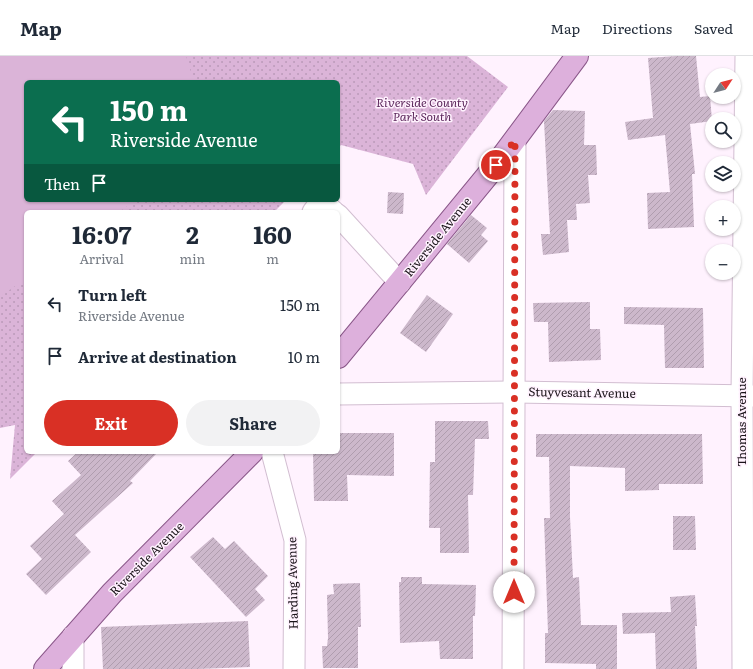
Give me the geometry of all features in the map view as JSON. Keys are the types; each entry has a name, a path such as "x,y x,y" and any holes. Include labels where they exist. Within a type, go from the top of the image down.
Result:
{"main road":[{"name":"Riverside Avenue","path":"340,355 400,283 515,140 578,56"},
{"name":"Riverside Avenue","path":"45,669 112,593 250,454"}],"street":[{"name":"Thomas Avenue","path":"746,56 749,131 746,667"},
{"path":"513,669 515,140"},
{"path":"314,210 316,208 327,206 332,210"},
{"path":"340,217 400,283"},
{"name":"Stuyvesant Avenue","path":"340,394 515,392 748,396"},
{"name":"Harding Avenue","path":"273,454 295,540 294,669"},
{"path":"73,636 73,669"}],"green space":[{"name":"Riverside County Park South","path":"0,56 467,56 508,87 426,195 413,164 341,145 340,146 340,80 24,80 24,202 284,202 276,210 24,210 24,454 35,454 10,479 15,425 0,428"},
{"path":"0,56 186,56 193,80 24,80 24,202 133,202 122,210 24,210 24,279 0,297"}],"building":[{"path":"696,56 700,97 705,96 705,104 711,104 711,112 705,112 705,122 690,124 695,174 692,174 694,227 648,229 647,193 670,192 665,135 628,140 625,122 653,118 648,58"},
{"path":"553,110 585,111 584,145 596,145 597,175 588,175 590,203 576,204 577,220 567,220 569,252 543,255 541,234 550,234 544,121"},
{"path":"388,192 404,193 403,214 387,213"},
{"path":"471,215 487,228 481,235 488,241 469,263 447,244"},
{"path":"427,295 453,314 426,352 400,333"},
{"path":"590,302 590,329 600,329 601,360 549,362 548,322 534,322 533,303"},
{"path":"624,307 703,308 704,368 665,368 664,325 624,324"},
{"path":"435,421 488,421 489,439 475,439 473,495 468,495 469,553 440,553 440,528 429,528 430,462 435,462"},
{"path":"340,433 394,433 394,476 347,475 348,501 314,501 313,454 340,454"},
{"path":"536,434 702,434 703,484 659,484 659,490 625,491 625,468 570,466 570,517 573,578 579,577 581,625 617,625 617,669 596,669 596,664 545,663 545,633 548,633 544,518 550,518 549,457 536,457"},
{"path":"76,454 156,454 130,481 133,483 75,535 91,552 46,595 26,574 42,559 30,546 64,514 52,501 81,475 68,461"},
{"path":"673,516 695,516 696,550 673,550"},
{"path":"213,537 225,549 234,541 268,576 255,589 265,600 246,617 190,557"},
{"path":"401,577 422,577 422,584 476,585 475,616 473,616 473,659 440,659 439,641 400,643 399,582 401,582"},
{"path":"360,583 361,627 358,627 358,668 323,668 322,646 327,646 328,638 327,595 334,594 333,584"},
{"path":"695,595 697,669 656,669 655,633 623,634 622,613 671,612 670,597"},
{"path":"248,621 250,667 198,669 103,669 101,627"}],"route":[{"path":"496,165 515,140 514,592"}]}
